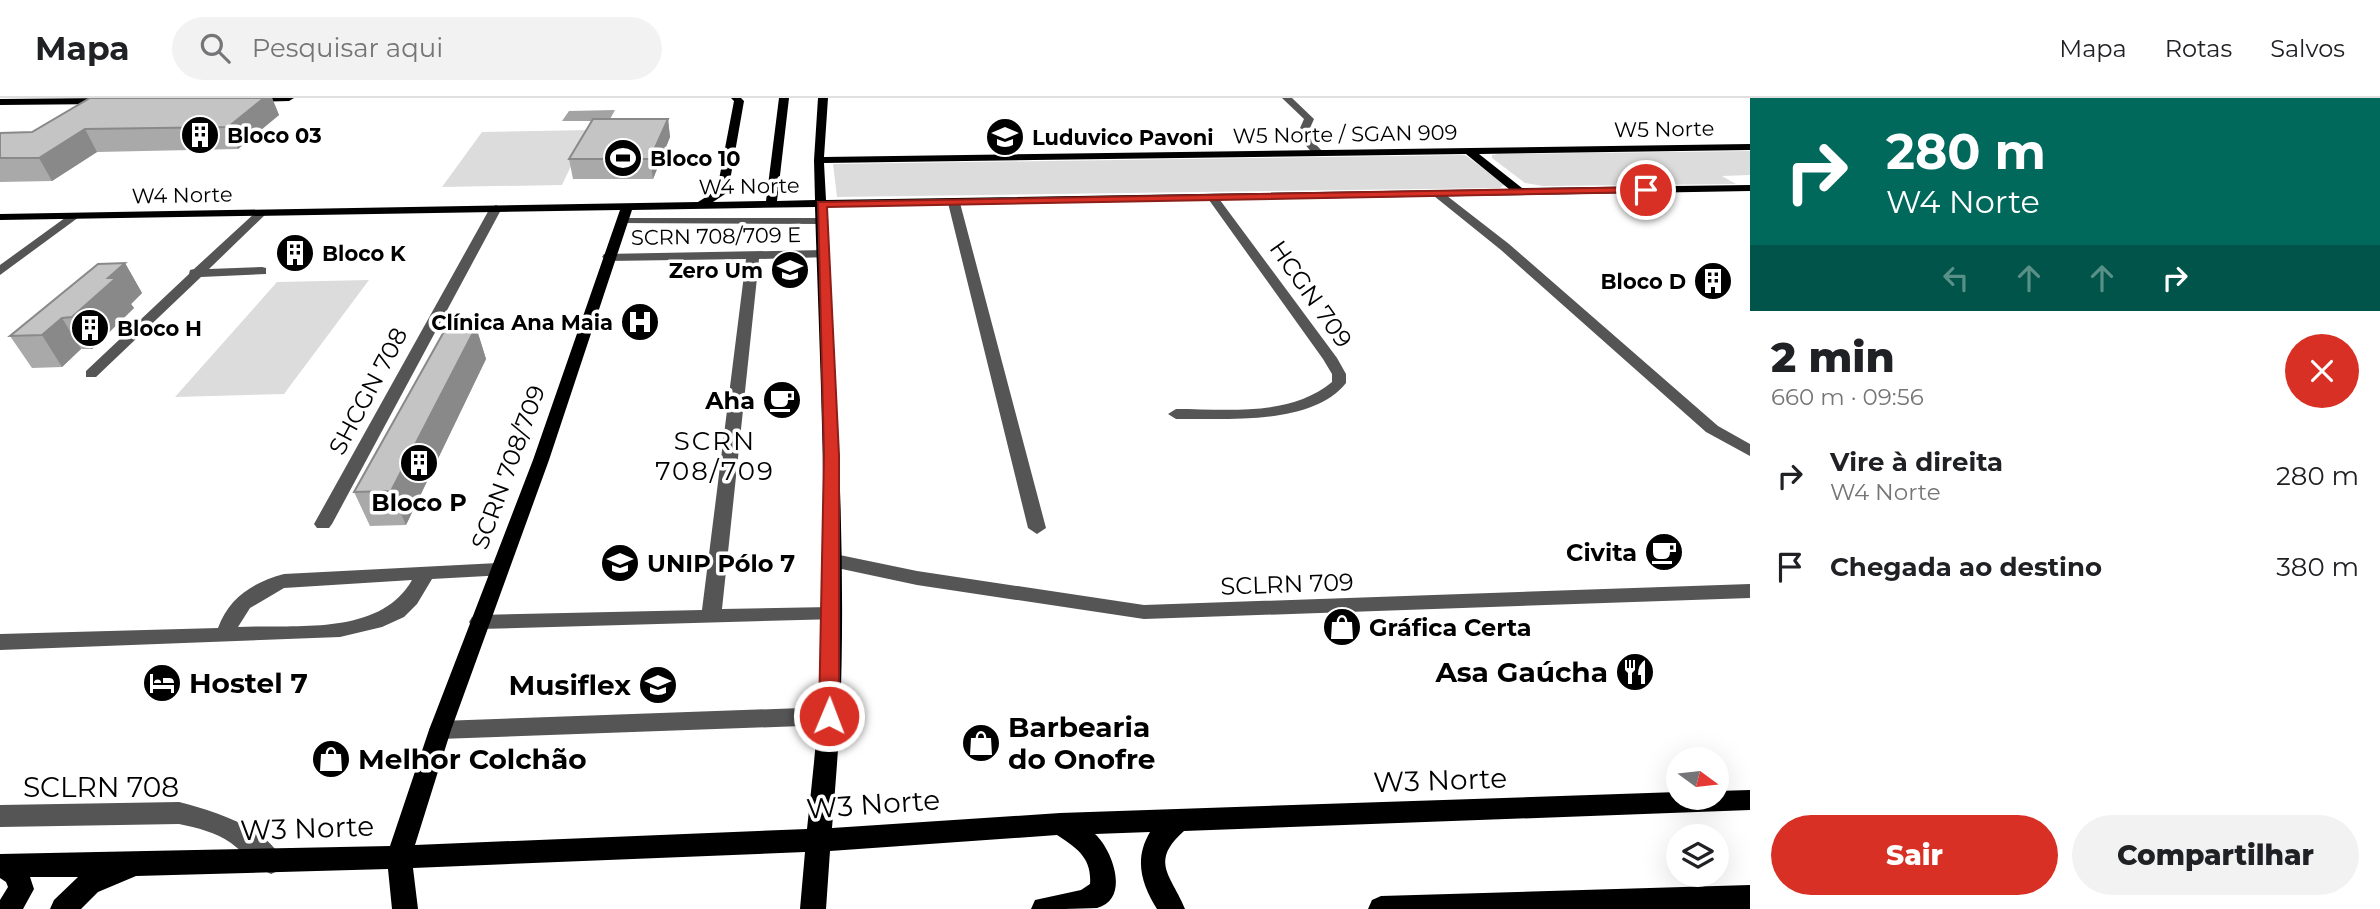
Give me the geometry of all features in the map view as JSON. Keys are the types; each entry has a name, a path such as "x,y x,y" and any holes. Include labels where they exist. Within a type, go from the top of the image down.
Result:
{"main road":[{"path":"241,99 289,98"},
{"path":"689,206 710,202 722,192 738,121 739,101 736,98"},
{"path":"771,205 784,98"},
{"path":"813,909 829,716 831,614 831,455 825,254 819,160 823,98"},
{"path":"0,102 120,100"},
{"name":"W5 Norte","path":"1578,149 1750,147"},
{"name":"W5 Norte / SGAN 909","path":"819,160 1578,149"},
{"path":"1470,152 1520,192"},
{"name":"W4 Norte","path":"0,217 1749,189"},
{"name":"SCRN 708/709","path":"399,856 440,730 541,460 627,207"},
{"name":"W3 Norte","path":"3,866 271,862 820,840 1060,824 1750,800"},
{"path":"1172,909 1158,886 1151,849 1164,831 1175,822"},
{"path":"1044,909 1094,898 1102,889 1104,871 1100,857 1088,841 1060,824"},
{"path":"399,856 405,909"},
{"path":"63,909 89,883 115,871 150,863"},
{"path":"3,866 18,875 20,889 9,909"},
{"path":"1381,909 1750,897"}],"street":[{"path":"1287,98 1309,119 1302,135 1318,153"},
{"path":"1438,194 1514,254 1712,429 1750,451"},
{"name":"HCGN 709","path":"1176,414 1286,410 1333,390 1339,383 1339,374 1330,358 1213,198"},
{"path":"954,203 1037,528"},
{"name":"SHCGN 708","path":"323,524 496,208"},
{"path":"91,374 261,213"},
{"path":"0,271 72,217"},
{"path":"622,221 823,221"},
{"name":"SCRN 708/709 E","path":"608,257 825,254"},
{"path":"711,615 753,255"},
{"path":"194,274 262,271"},
{"name":"SCLRN 709","path":"830,560 917,578 1144,612 1750,591"},
{"path":"226,635 228,624 239,606 276,583 292,579 498,570"},
{"path":"0,642 226,635 371,626 399,611 426,572"},
{"path":"480,622 831,614"},
{"path":"440,730 829,716"},
{"name":"SCLRN 708","path":"0,816 178,813 211,821 238,834 271,862"}],"shaded area":[{"path":"615,110 609,121 562,121 569,111"},
{"path":"588,130 562,185 442,187 482,132"},
{"path":"1750,151 1750,175 1722,176 1736,184 1543,186 1525,183 1492,158 1492,155 1499,154"},
{"path":"1465,155 1505,184 1500,188 837,197 833,164"},
{"path":"369,280 284,394 175,397 277,282"}],"building":[{"path":"90,98 264,98 228,127 85,129 39,158 0,158 0,133 32,132"},
{"path":"593,119 668,119 650,159 569,159"},
{"path":"125,263 108,278 116,278 72,317 62,318 42,335 10,336 98,264"},
{"path":"476,327 391,491 354,492 446,328"}],"place":[{"name":"Bloco 03","path":"200,135"},
{"name":"Luduvico Pavoni","path":"1005,137"},
{"name":"Bloco 10","path":"623,158"},
{"name":"Bloco K","path":"295,253"},
{"name":"Zero Um","path":"790,270"},
{"name":"Bloco D","path":"1713,281"},
{"name":"Clínica Ana Maia","path":"640,322"},
{"name":"Bloco H","path":"90,328"},
{"name":"Aha","path":"782,400"},
{"name":"Bloco P","path":"419,463"},
{"name":"Civita","path":"1664,552"},
{"name":"UNIP Pólo 7","path":"620,563"},
{"name":"Gráfica Certa","path":"1342,627"},
{"name":"Asa Gaúcha","path":"1635,672"},
{"name":"Hostel 7","path":"162,683"},
{"name":"Musiflex","path":"658,685"},
{"name":"Barbearia do Onofre","path":"981,743"},
{"name":"Melhor Colchão","path":"331,759"}],"district":[{"name":"SCRN 708/709","path":"715,456"}],"route":[{"path":"829,716 831,455 822,204 1646,190"}]}
